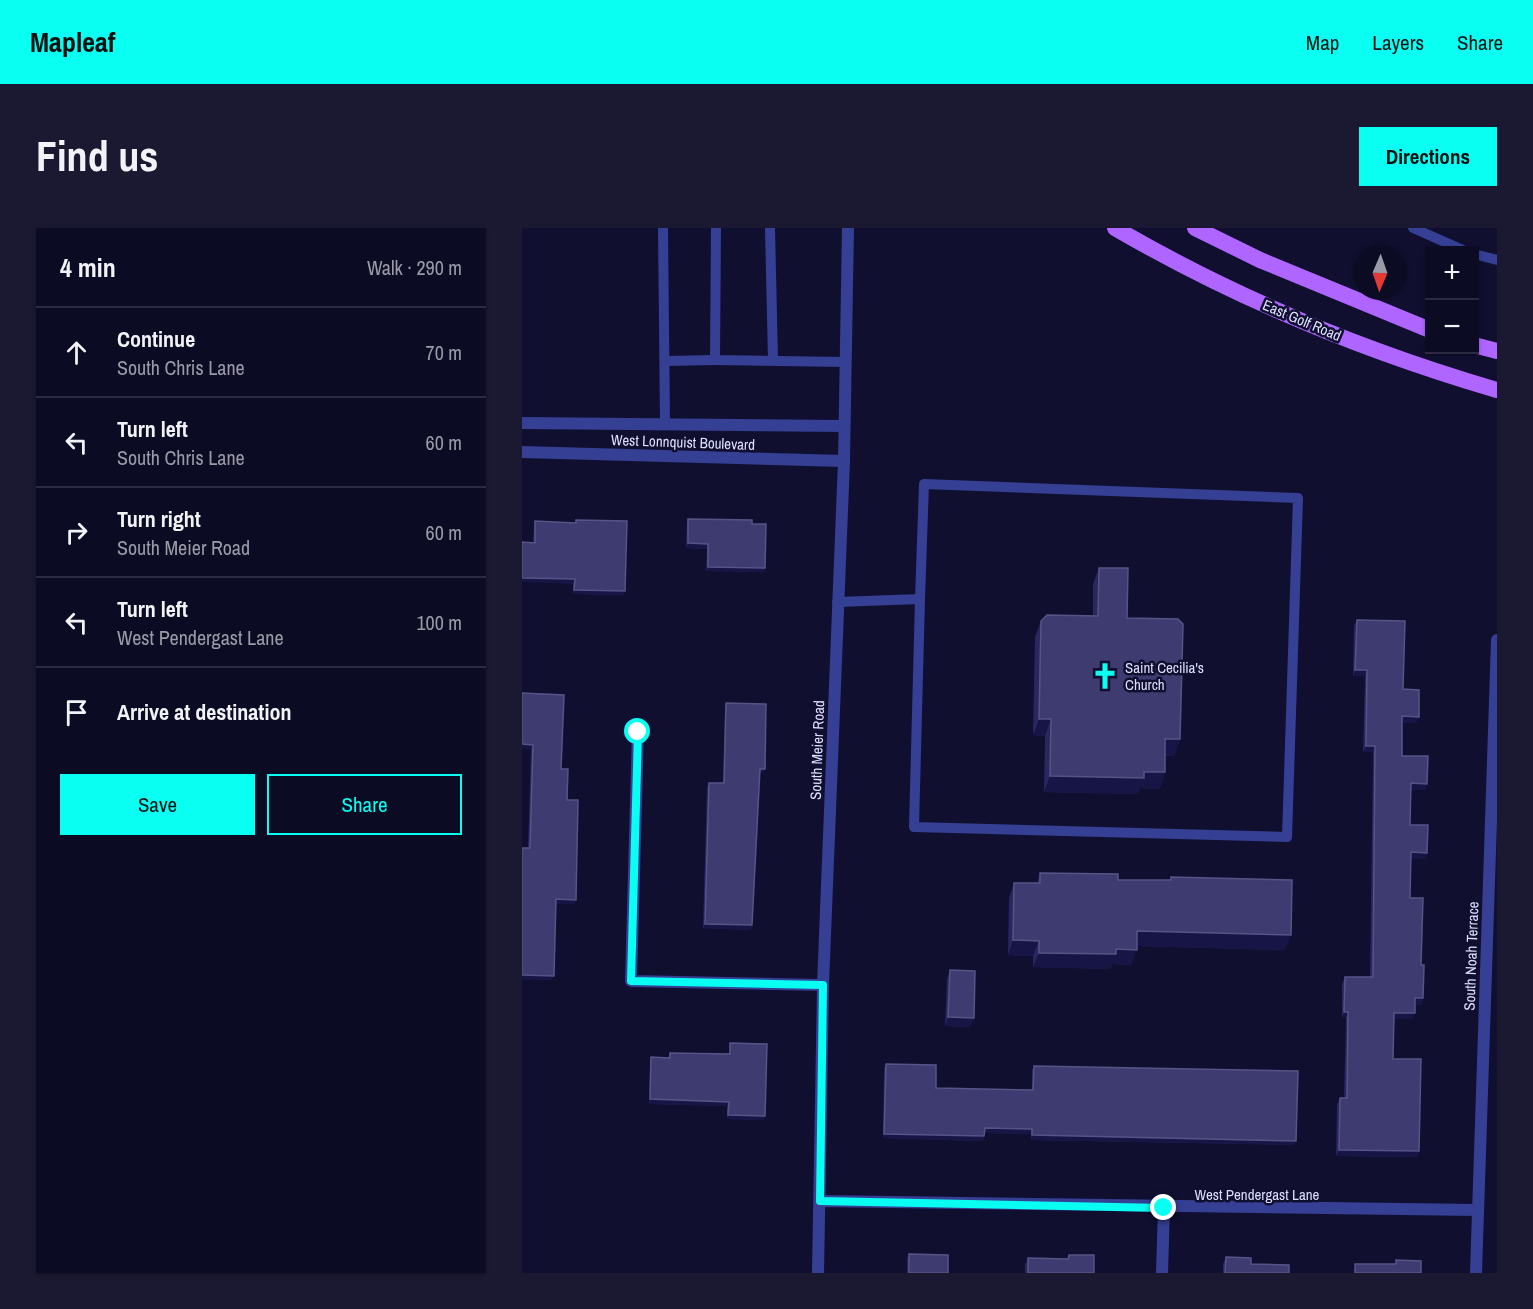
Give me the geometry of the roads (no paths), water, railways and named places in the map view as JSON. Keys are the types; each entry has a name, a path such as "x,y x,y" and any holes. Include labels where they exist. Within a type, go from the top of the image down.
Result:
{"main road":[{"name":"East Golf Road","path":"1115,228 1231,288 1322,330 1433,371 1497,390"},
{"path":"1195,228 1270,264 1425,328"},
{"path":"1479,346 1497,351"}],"street":[{"name":"South Meier Road","path":"818,1273 823,985 844,461 848,228"},
{"name":"West Lonnquist Boulevard","path":"522,423 844,426"},
{"name":"West Lonnquist Boulevard","path":"522,452 844,461"},
{"name":"South Noah Terrace","path":"1476,1273 1497,640"},
{"path":"638,732 631,981 823,985"},
{"name":"West Pendergast Lane","path":"820,1201 1164,1208 1478,1210"},
{"path":"1162,1273 1164,1208"}],"lane":[{"path":"663,228 665,424"},
{"path":"715,360 716,228"},
{"path":"770,228 773,360"},
{"path":"1413,228 1454,246"},
{"path":"1479,255 1497,260"},
{"path":"665,361 845,362"},
{"path":"924,484 1298,498 1287,837 914,827 921,599 924,484"},
{"path":"837,602 921,599"}],"place":[{"name":"Saint Cecilia's Church","path":"1105,676"}]}
